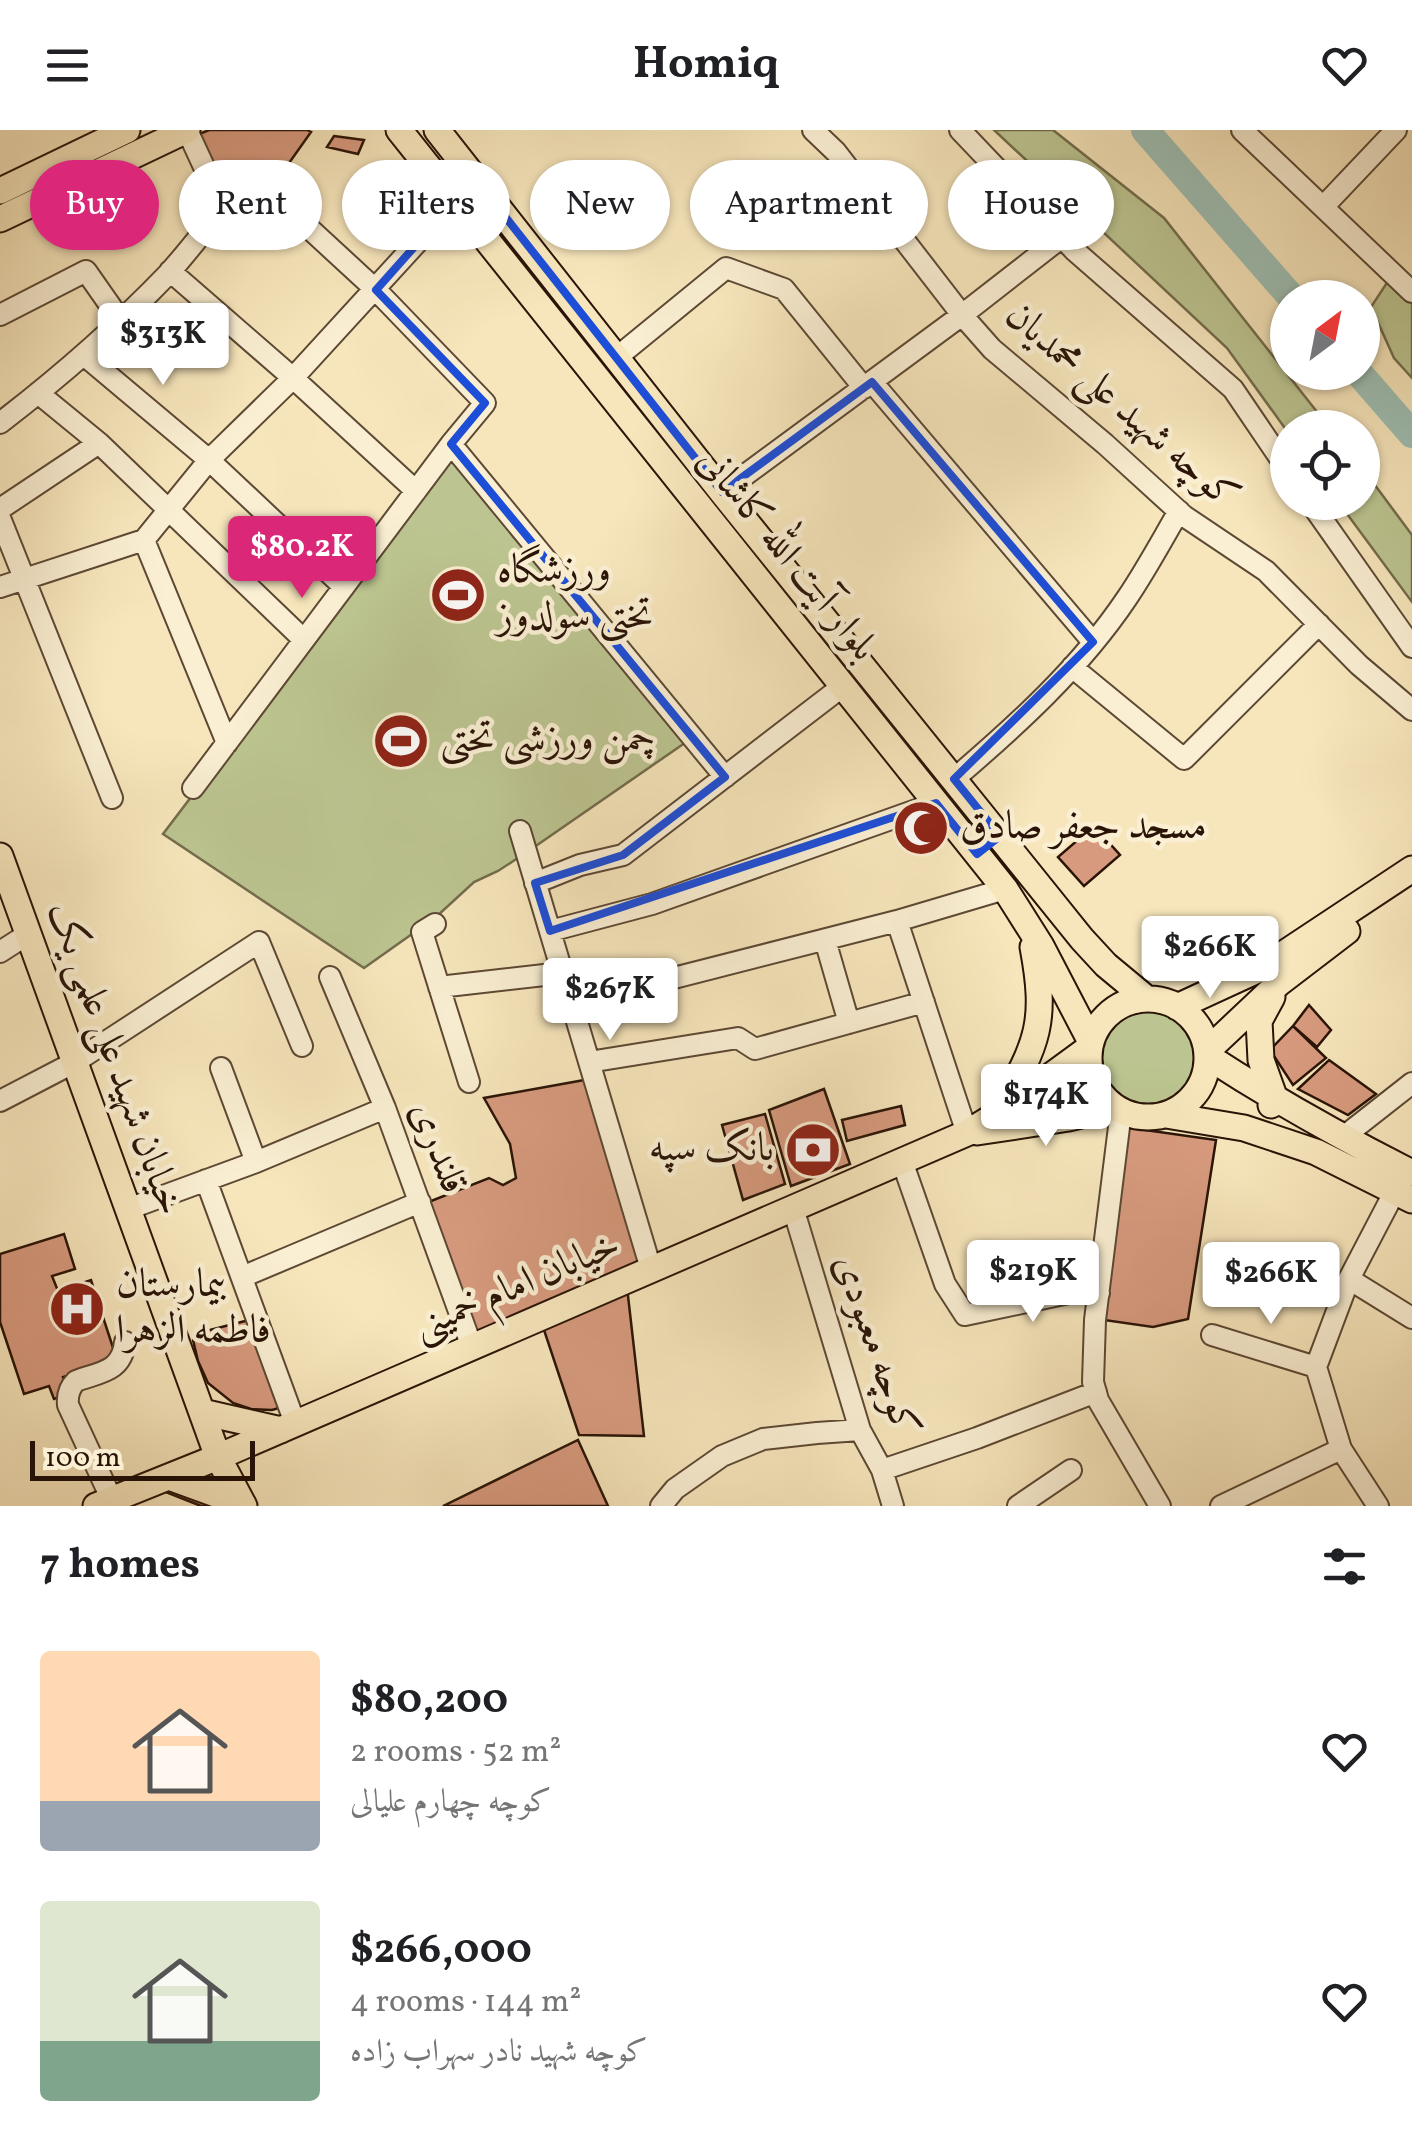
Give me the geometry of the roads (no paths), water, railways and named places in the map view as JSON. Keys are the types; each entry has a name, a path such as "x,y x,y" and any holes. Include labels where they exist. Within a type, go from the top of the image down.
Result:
{"main road":[{"path":"0,220 187,130"},
{"name":"بلوار آیت الله کاشانی","path":"399,130 424,160"},
{"name":"بلوار آیت الله کاشانی","path":"436,130 460,160"},
{"path":"0,192 115,133"},
{"name":"بلوار آیت الله کاشانی","path":"510,223 1000,836 1106,965 1147,999"},
{"name":"بلوار آیت الله کاشانی","path":"496,250 1005,890 1042,946 1090,1045"},
{"path":"976,854 1000,836"},
{"name":"خیابان شهید علی علمی یک","path":"0,856 218,1457 244,1505"},
{"path":"1176,1006 1264,967 1412,869"},
{"path":"1207,1054 1279,984 1339,937 1412,889"},
{"path":"997,1114 1036,1038 1040,1013 1029,927"},
{"path":"1246,976 1239,983 1238,998 1242,1007 1251,1011"},
{"path":"1263,1134 1266,1113 1274,1100 1261,1060 1259,1021 1279,984"},
{"path":"1166,1115 1192,1098 1200,1086 1206,1072 1204,1038 1197,1025 1176,1006 1147,999 1132,1001 1106,1016 1090,1045 1091,1075 1104,1098 1118,1109 1143,1117 1166,1115 1244,1128 1406,1188"},
{"path":"966,1133 1090,1045"},
{"path":"1207,1054 1274,1100 1342,1138 1406,1188"},
{"path":"966,1133 1118,1109"},
{"name":"خیابان امام خمینی","path":"103,1502 218,1457 966,1133"},
{"path":"202,1412 288,1427"},
{"path":"169,1477 244,1505"}],"street":[{"path":"0,422 121,322 222,208 187,130"},
{"path":"812,130 836,152 962,315 1046,250"},
{"path":"960,130 988,160"},
{"path":"1242,130 1412,292"},
{"path":"1323,207 1396,130"},
{"path":"193,788 485,403 322,240"},
{"path":"0,587 144,540 209,460 293,378 412,250"},
{"path":"1075,250 1232,390 1270,444"},
{"path":"616,358 726,268 784,289 1092,642"},
{"path":"0,315 86,271 121,322"},
{"path":"170,271 416,491"},
{"name":"کوچه شهید علی محمدیان","path":"722,492 962,315 992,348 1179,511 1266,571 1359,665 1412,710"},
{"path":"84,355 209,460 344,587"},
{"path":"38,394 99,443 304,640"},
{"path":"0,509 99,443"},
{"path":"451,444 725,777"},
{"path":"954,779 1014,728 1072,668 1126,600 1179,511"},
{"path":"0,518 112,798"},
{"path":"1323,520 1412,647"},
{"path":"144,540 227,744"},
{"path":"1072,668 1184,759 1319,624"},
{"path":"535,883 580,865 623,855 843,686"},
{"path":"550,931 652,904 936,803"},
{"path":"520,831 651,1270"},
{"path":"572,1004 1005,890"},
{"path":"897,921 966,1133"},
{"path":"435,924 422,932 469,1082"},
{"path":"0,952 28,934"},
{"path":"825,940 849,1023"},
{"path":"0,1101 75,1062 259,942 302,1046"},
{"path":"439,987 562,973"},
{"name":"قلندری","path":"330,977 385,1108 472,1347"},
{"path":"589,1062 738,1038 755,1049 924,1002"},
{"path":"221,1068 256,1162"},
{"path":"1342,1138 1412,1083"},
{"path":"128,1209 256,1162 385,1108"},
{"path":"1118,1109 1096,1320 1094,1382 1098,1400 1160,1506"},
{"path":"902,1161 945,1284 964,1315 1078,1291 1099,1293"},
{"path":"206,1180 242,1277 288,1427"},
{"path":"1378,1506 1340,1449 1316,1367 1350,1279 1406,1188"},
{"path":"242,1277 420,1202"},
{"name":"کوچه معبودی","path":"793,1208 860,1430 885,1493"},
{"path":"1350,1279 1412,1318"},
{"path":"1212,1335 1316,1367"},
{"path":"103,1502 67,1399 76,1382 116,1366 125,1342"},
{"path":"885,1493 977,1438 1096,1392"},
{"path":"661,1506 676,1488 722,1456 763,1440 860,1430"},
{"path":"1221,1506 1261,1498 1340,1449"},
{"path":"1018,1506 1072,1470"},
{"path":"676,1488 690,1506"}],"waterway":[{"path":"1145,130 1276,280"},
{"path":"1374,390 1412,434"}],"place":[{"name":"ورزشگاه تختی سولدوز","path":"458,595"},
{"name":"چمن ورزشی تختی","path":"401,741"},
{"name":"مسجد جعفر صادق","path":"921,828"},
{"name":"بانک سپه","path":"813,1150"},
{"name":"بیمارستان فاطمه الزهرا","path":"77,1309"}]}
